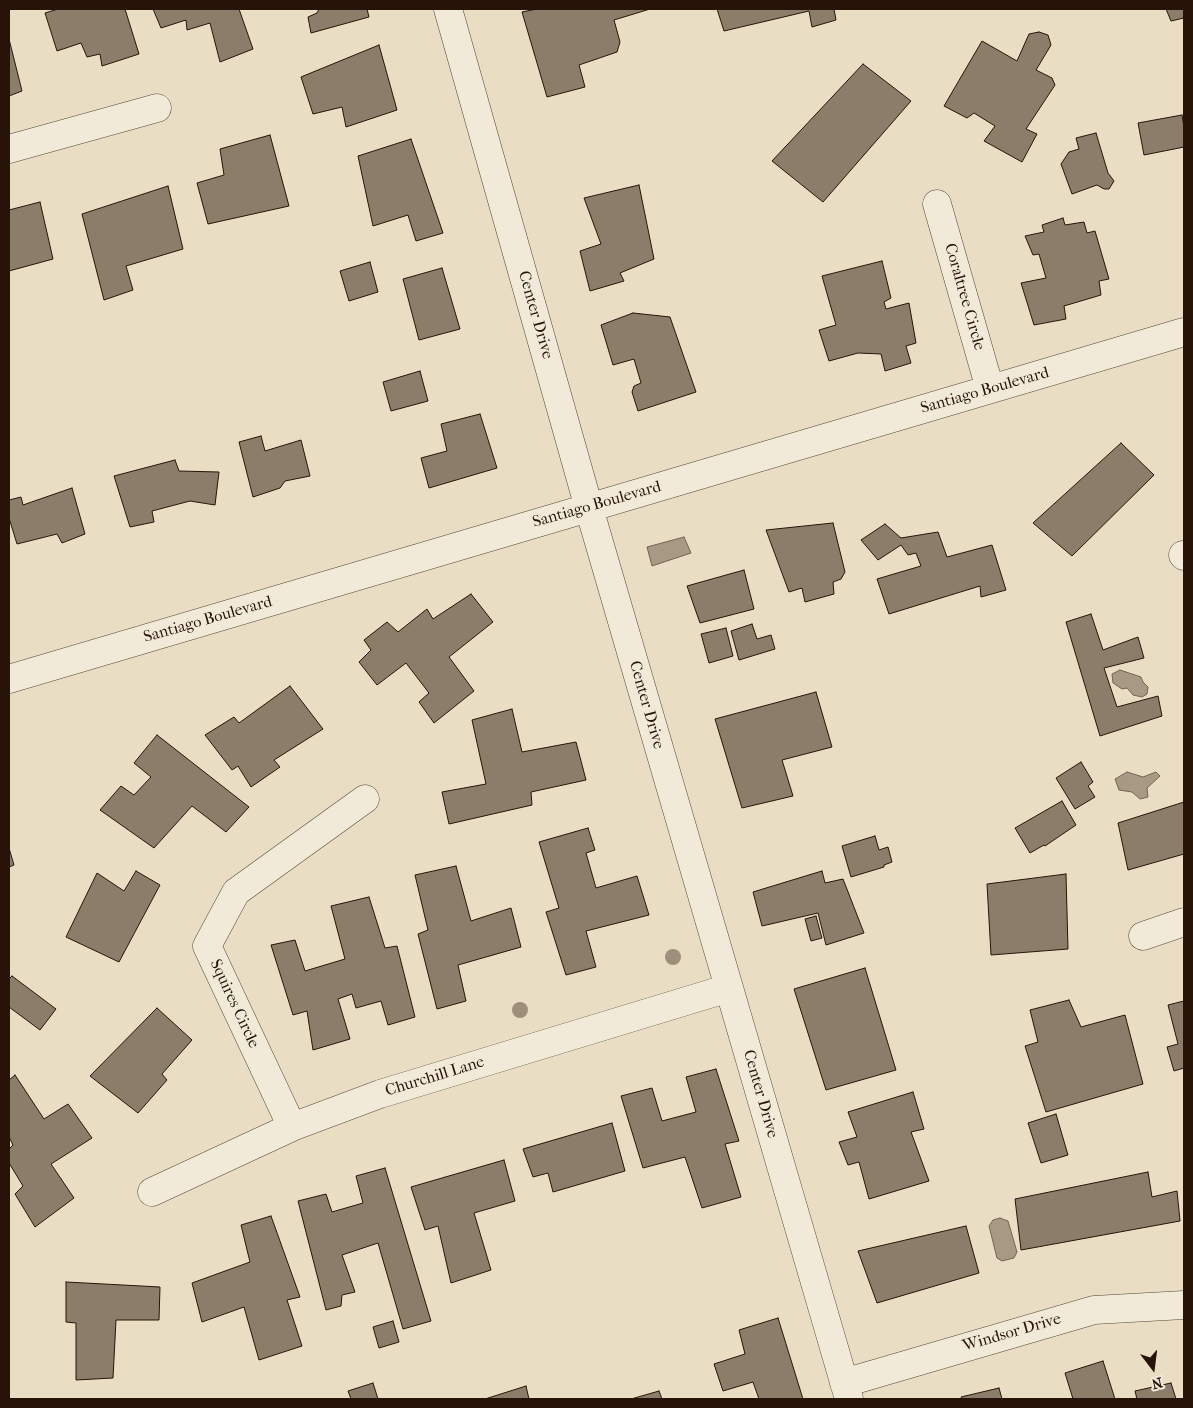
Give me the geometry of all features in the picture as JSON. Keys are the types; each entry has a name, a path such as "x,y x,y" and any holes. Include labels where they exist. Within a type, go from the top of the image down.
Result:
{"street":[{"name":"Center Drive","path":"448,9 589,508 847,1391"},
{"path":"9,149 157,108"},
{"name":"Coraltree Circle","path":"938,204 990,389"},
{"name":"Santiago Boulevard","path":"9,679 1184,332"},
{"name":"Squires Circle","path":"292,1127 207,946 236,892 365,799"},
{"path":"1143,936 1184,922"},
{"name":"Churchill Lane","path":"152,1192 292,1127 380,1094 729,988"},
{"name":"Windsor Drive","path":"847,1391 1094,1310 1184,1305"}],"shaded area":[{"path":"684,537 691,553 652,566 647,547"},
{"path":"1120,670 1141,677 1148,687 1147,694 1142,697 1133,695 1127,688 1122,689 1113,683 1112,674"},
{"path":"1127,772 1143,777 1156,772 1160,776 1147,788 1148,797 1140,799 1132,792 1119,790 1115,779"},
{"path":"1000,1218 1008,1221 1017,1252 1014,1258 1002,1261 997,1258 989,1226 993,1220"}],"building":[{"path":"58,9 125,9 139,54 102,66 100,54 87,57 81,43 57,51 45,13"},
{"path":"153,9 239,9 253,49 220,62 210,23 187,30 186,20 161,28"},
{"path":"319,9 367,9 369,17 311,33 308,17 317,13"},
{"path":"537,9 650,9 614,20 620,42 617,52 579,65 585,87 547,97 522,12"},
{"path":"717,9 834,9 836,20 812,27 809,11 724,31"},
{"path":"1166,9 1184,9 1184,18 1171,21"},
{"path":"1039,32 1048,35 1051,45 1036,70 1052,78 1055,85 1026,129 1037,134 1022,162 984,141 995,126 974,113 967,118 944,106 982,41 1017,61 1029,34"},
{"path":"9,39 22,91 9,96"},
{"path":"379,45 397,110 346,127 342,107 313,114 301,77"},
{"path":"863,64 911,101 823,202 772,161"},
{"path":"1182,115 1184,147 1144,155 1138,123"},
{"path":"1096,133 1108,173 1114,181 1109,189 1104,189 1097,185 1072,194 1061,164 1069,152 1079,149 1076,138"},
{"path":"270,135 289,206 208,224 197,183 224,175 220,149"},
{"path":"411,139 443,233 416,241 408,215 373,226 358,156"},
{"path":"639,185 654,259 620,273 624,281 590,291 580,251 601,244 584,198"},
{"path":"168,186 183,249 126,266 133,290 104,300 82,214"},
{"path":"40,202 53,259 9,271 9,210"},
{"path":"1063,218 1065,225 1084,222 1087,233 1095,231 1109,279 1099,281 1101,295 1064,306 1066,319 1034,325 1021,283 1046,278 1039,254 1033,255 1025,236 1044,232 1042,225"},
{"path":"882,261 891,298 884,302 886,309 909,303 916,343 906,346 911,363 885,371 881,354 858,353 829,361 819,330 836,325 822,276"},
{"path":"370,262 378,292 349,301 340,271"},
{"path":"442,268 460,329 419,340 403,279"},
{"path":"633,313 670,317 696,392 638,411 632,392 634,386 641,383 634,359 613,365 601,325"},
{"path":"420,371 428,401 391,411 383,382"},
{"path":"480,414 497,468 429,488 421,458 447,451 441,424"},
{"path":"261,436 265,451 301,440 310,476 285,481 280,488 253,497 239,442"},
{"path":"1121,443 1154,475 1072,556 1033,523"},
{"path":"175,460 179,471 219,472 215,505 190,501 152,511 154,522 130,527 114,476"},
{"path":"72,488 85,534 62,543 57,534 17,544 9,518 9,500 21,497 23,505"},
{"path":"833,523 845,572 841,579 833,582 834,594 805,602 802,588 789,592 766,530"},
{"path":"885,524 901,538 938,532 947,557 992,545 1006,590 981,597 980,586 889,614 877,579 921,566 916,553 908,555 901,545 878,560 861,540"},
{"path":"744,570 754,609 700,623 687,586"},
{"path":"471,594 493,622 449,657 474,691 434,723 419,702 429,693 406,663 377,685 359,662 371,650 364,640 387,622 398,632 427,609 433,619"},
{"path":"1091,614 1103,650 1138,637 1144,658 1104,668 1117,707 1158,696 1162,716 1100,736 1066,622"},
{"path":"752,624 757,639 771,635 775,649 739,660 731,631"},
{"path":"726,628 733,656 709,663 701,634"},
{"path":"290,686 323,729 274,760 280,767 251,787 238,766 232,770 205,735 234,717 239,723"},
{"path":"816,692 832,747 782,760 793,796 742,808 715,719"},
{"path":"512,709 522,752 576,742 586,780 531,792 532,805 449,824 442,792 486,784 472,720"},
{"path":"157,735 249,807 226,832 192,806 154,848 100,810 121,786 134,795 151,777 134,763"},
{"path":"1081,762 1093,782 1088,786 1095,797 1075,809 1056,778"},
{"path":"1062,801 1076,825 1045,846 1030,853 1015,828"},
{"path":"1184,802 1184,854 1128,870 1118,823"},
{"path":"588,828 595,850 586,853 596,888 637,876 649,915 586,931 596,967 566,975 546,912 559,908 539,842"},
{"path":"875,836 879,850 888,847 892,862 884,865 884,867 851,877 842,846"},
{"path":"9,848 14,865 9,867"},
{"path":"456,866 471,921 511,908 521,947 458,965 466,1001 437,1009 418,934 428,930 415,875"},
{"path":"136,871 160,885 119,962 66,937 97,873 124,891"},
{"path":"822,871 825,883 843,879 864,933 826,945 818,913 762,926 753,892"},
{"path":"1066,874 1068,949 991,955 987,884"},
{"path":"369,897 385,948 397,946 415,1017 388,1025 381,1001 356,1008 352,994 338,999 350,1039 313,1050 307,1011 293,1015 271,945 295,940 305,971 345,959 331,906"},
{"path":"816,916 822,938 811,941 805,919"},
{"path":"865,968 896,1070 826,1090 794,989"},
{"path":"12,976 56,1009 40,1030 9,1007 9,979"},
{"path":"1069,1000 1081,1027 1125,1015 1143,1084 1046,1112 1025,1046 1038,1042 1030,1010"},
{"path":"1184,1001 1184,1068 1174,1071 1167,1047 1178,1044 1168,1005"},
{"path":"157,1008 192,1040 162,1074 167,1080 138,1113 90,1076"},
{"path":"716,1069 739,1141 725,1144 741,1197 702,1208 685,1157 643,1168 621,1096 652,1088 662,1121 696,1112 686,1077"},
{"path":"15,1075 44,1119 68,1104 92,1138 51,1164 74,1198 35,1227 15,1194 23,1186 9,1163 9,1149 13,1145 9,1137 9,1080"},
{"path":"913,1092 924,1129 911,1132 929,1181 869,1199 859,1162 848,1165 839,1142 857,1137 848,1112"},
{"path":"1056,1114 1068,1155 1041,1163 1028,1123"},
{"path":"612,1123 625,1171 553,1192 548,1173 533,1177 523,1149"},
{"path":"504,1160 515,1201 474,1213 491,1270 451,1283 438,1226 425,1230 411,1187"},
{"path":"385,1168 431,1321 403,1329 378,1243 342,1255 355,1292 342,1295 341,1306 326,1310 298,1201 326,1194 332,1212 363,1203 356,1176"},
{"path":"1148,1172 1152,1197 1177,1191 1180,1221 1021,1250 1015,1199"},
{"path":"271,1216 300,1297 287,1300 302,1346 259,1360 244,1307 202,1322 192,1283 250,1262 241,1225"},
{"path":"966,1226 979,1273 877,1303 858,1251"},
{"path":"66,1282 160,1287 159,1320 116,1320 113,1378 76,1380 76,1323 66,1322"},
{"path":"778,1318 803,1399 759,1399 753,1382 723,1391 714,1364 745,1354 739,1330"},
{"path":"393,1321 399,1342 379,1348 373,1327"},
{"path":"1103,1361 1115,1399 1073,1399 1065,1373"},
{"path":"373,1383 378,1399 351,1399 348,1391"},
{"path":"1171,1383 1176,1399 1137,1399 1135,1391"},
{"path":"526,1386 529,1399 485,1399"},
{"path":"999,1388 1002,1399 962,1399 961,1397"},
{"path":"659,1391 662,1399 631,1399"}]}
